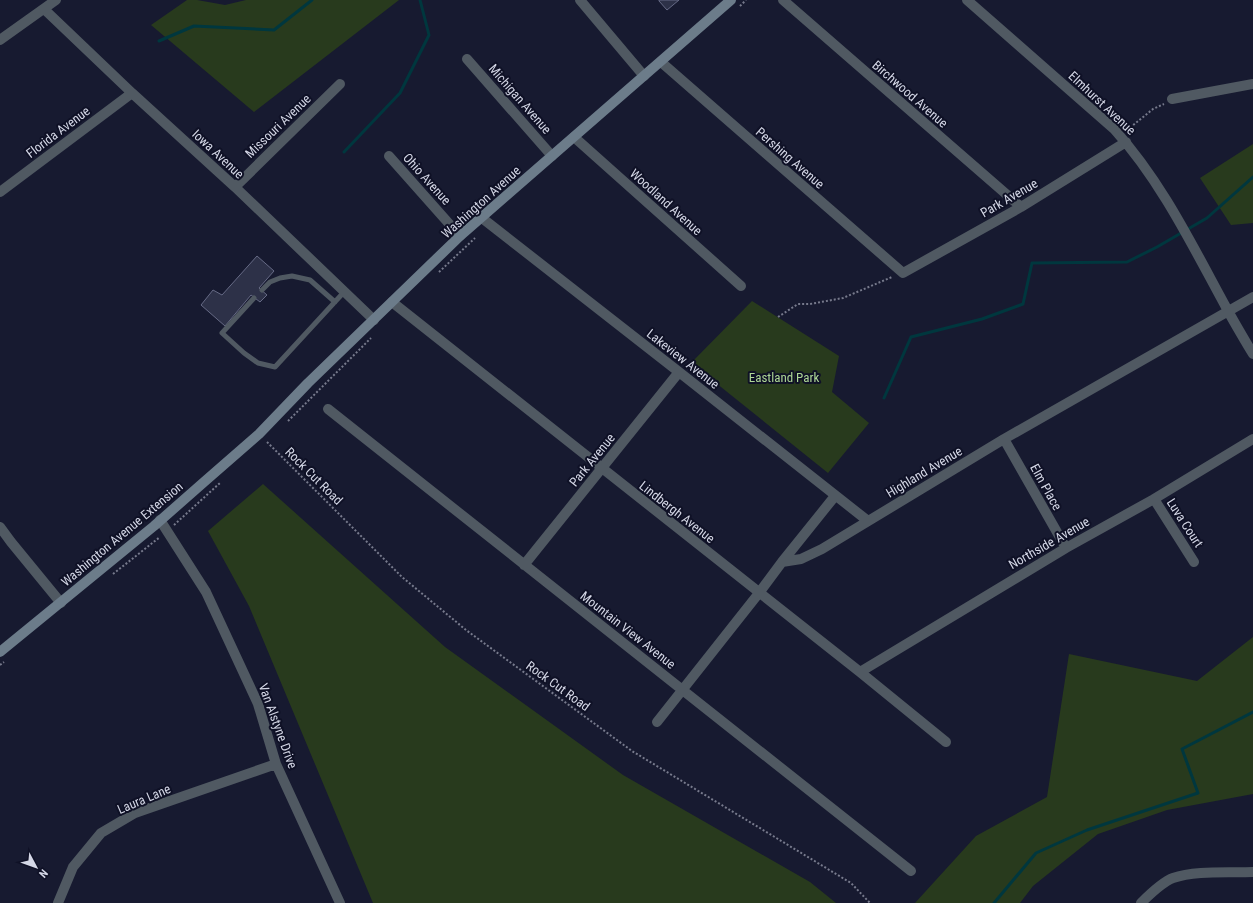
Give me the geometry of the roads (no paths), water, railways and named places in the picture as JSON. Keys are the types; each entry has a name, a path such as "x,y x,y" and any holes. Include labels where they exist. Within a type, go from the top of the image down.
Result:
{"street":[{"path":"0,40 56,0"},
{"path":"580,0 644,76"},
{"name":"Washington Avenue","path":"259,434 308,383 460,236 486,221 552,156 731,0"},
{"name":"Birchwood Avenue","path":"783,0 1021,208"},
{"name":"Elmhurst Avenue","path":"967,0 1123,138 1143,165 1182,225 1253,354"},
{"name":"Iowa Avenue","path":"44,9 374,320"},
{"name":"Michigan Avenue","path":"467,59 552,156"},
{"name":"Pershing Avenue","path":"661,62 903,273"},
{"name":"Missouri Avenue","path":"234,187 340,84"},
{"path":"1172,100 1253,84"},
{"name":"Florida Avenue","path":"0,192 132,93"},
{"name":"Woodland Avenue","path":"574,137 741,286"},
{"name":"Park Avenue","path":"903,273 1021,208 1123,138"},
{"name":"Ohio Avenue","path":"389,156 460,236"},
{"name":"Lakeview Avenue","path":"486,221 868,522"},
{"name":"Highland Avenue","path":"782,562 801,559 822,549 1004,439 1253,296"},
{"name":"Lindbergh Avenue","path":"392,302 860,672 946,742"},
{"name":"Park Avenue","path":"524,564 679,372"},
{"name":"Mountain View Avenue","path":"328,409 912,871"},
{"name":"Washington Avenue Extension","path":"0,652 160,520 259,434"},
{"name":"Elm Place","path":"1004,439 1066,548"},
{"name":"Northside Avenue","path":"860,672 1066,548 1154,499 1253,439"},
{"path":"657,722 835,496"},
{"name":"Luva Court","path":"1154,499 1194,562"},
{"name":"Van Alstyne Drive","path":"160,520 206,592 258,704 276,764 340,903"},
{"path":"0,527 60,602"},
{"name":"Laura Lane","path":"58,903 73,867 101,833 135,813 276,764"},
{"path":"1140,903 1171,879 1190,874 1253,872"}],"lane":[{"path":"262,290 270,282 280,278 292,276 310,280 335,302"},
{"path":"254,298 222,333 244,353 258,363 275,366 344,292"}],"waterway":[{"path":"159,41 194,26 274,30 312,0"},
{"path":"344,152 400,93 429,35 420,0"},
{"path":"884,398 911,337 982,319 1023,304 1032,263 1127,262 1157,247 1207,218 1253,177"},
{"path":"994,903 1036,853 1087,830 1198,793 1182,749 1253,712"}],"park label":[{"name":"Eastland Park","path":"784,377"}]}
